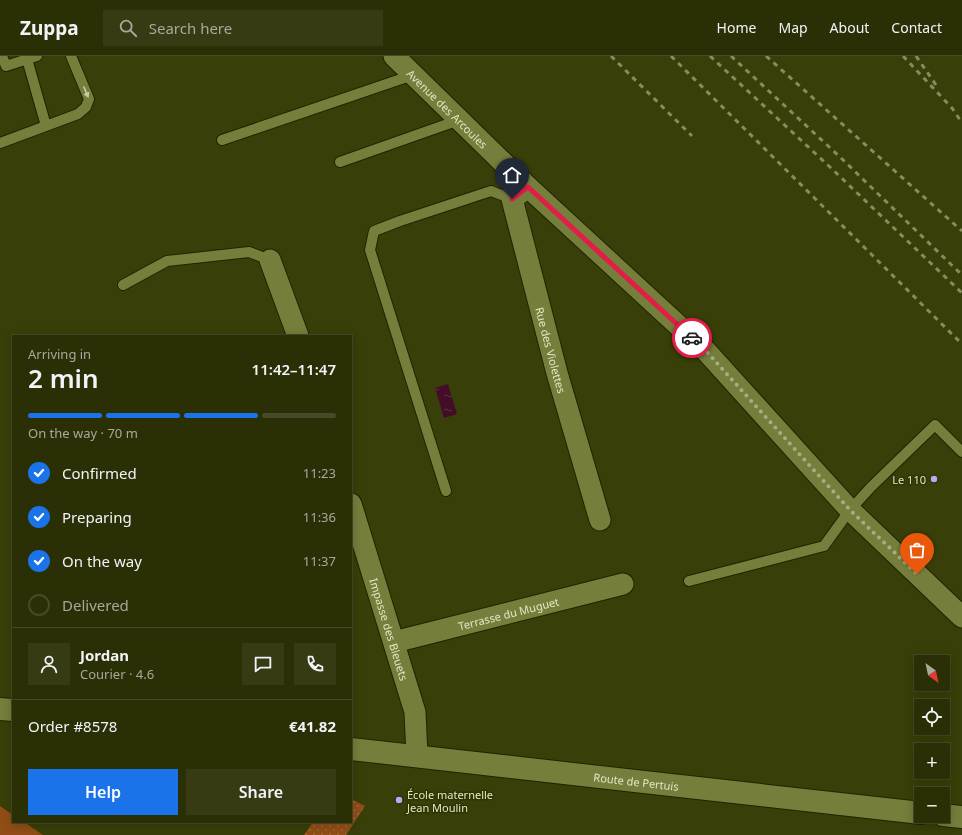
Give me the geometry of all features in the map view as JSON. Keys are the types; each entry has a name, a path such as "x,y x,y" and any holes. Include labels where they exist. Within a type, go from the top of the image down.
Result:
{"main road":[{"path":"0,708 12,710"},
{"name":"Route de Pertuis","path":"352,749 914,811"},
{"path":"950,816 962,817"}],"street":[{"name":"Avenue des Arcoules","path":"394,56 528,187 706,351 850,510 962,617"},
{"path":"512,199 528,187"},
{"name":"Rue des Violettes","path":"512,199 557,373 600,520"},
{"path":"270,260 298,335"},
{"name":"Impasse des Bleuets","path":"353,517 415,712 417,756"},
{"name":"Terrasse du Muguet","path":"394,642 623,584"}],"lane":[{"path":"2,56 6,66 32,58 46,126"},
{"path":"0,143 78,114 86,107 89,100 71,56"},
{"path":"222,140 413,75"},
{"path":"340,162 459,120"},
{"path":"446,491 370,250 374,231 491,191 512,199"},
{"path":"123,285 167,261 249,252 270,260"},
{"path":"689,581 824,546 850,510 871,486 934,425 962,452"}],"shaded area":[{"path":"352,800 365,806 346,835 304,835 312,823 352,823"},
{"path":"0,806 12,814 12,823 25,823 43,835 0,835"}],"water":[{"path":"448,384 457,414 444,418 435,388"}],"railway":[{"path":"611,56 692,136"},
{"path":"671,56 962,344"},
{"path":"710,56 831,168 962,293"},
{"path":"731,56 840,157 962,275"},
{"path":"766,56 962,231"},
{"path":"903,56 952,108 962,123"},
{"path":"916,56 936,85"}],"way so far":[{"path":"692,338 706,351 850,510 917,574"}],"place":[{"name":"Le 110","path":"934,479"},
{"name":"École maternelle Jean Moulin","path":"399,800"}],"route":[{"path":"512,199 528,187 692,338"}]}
